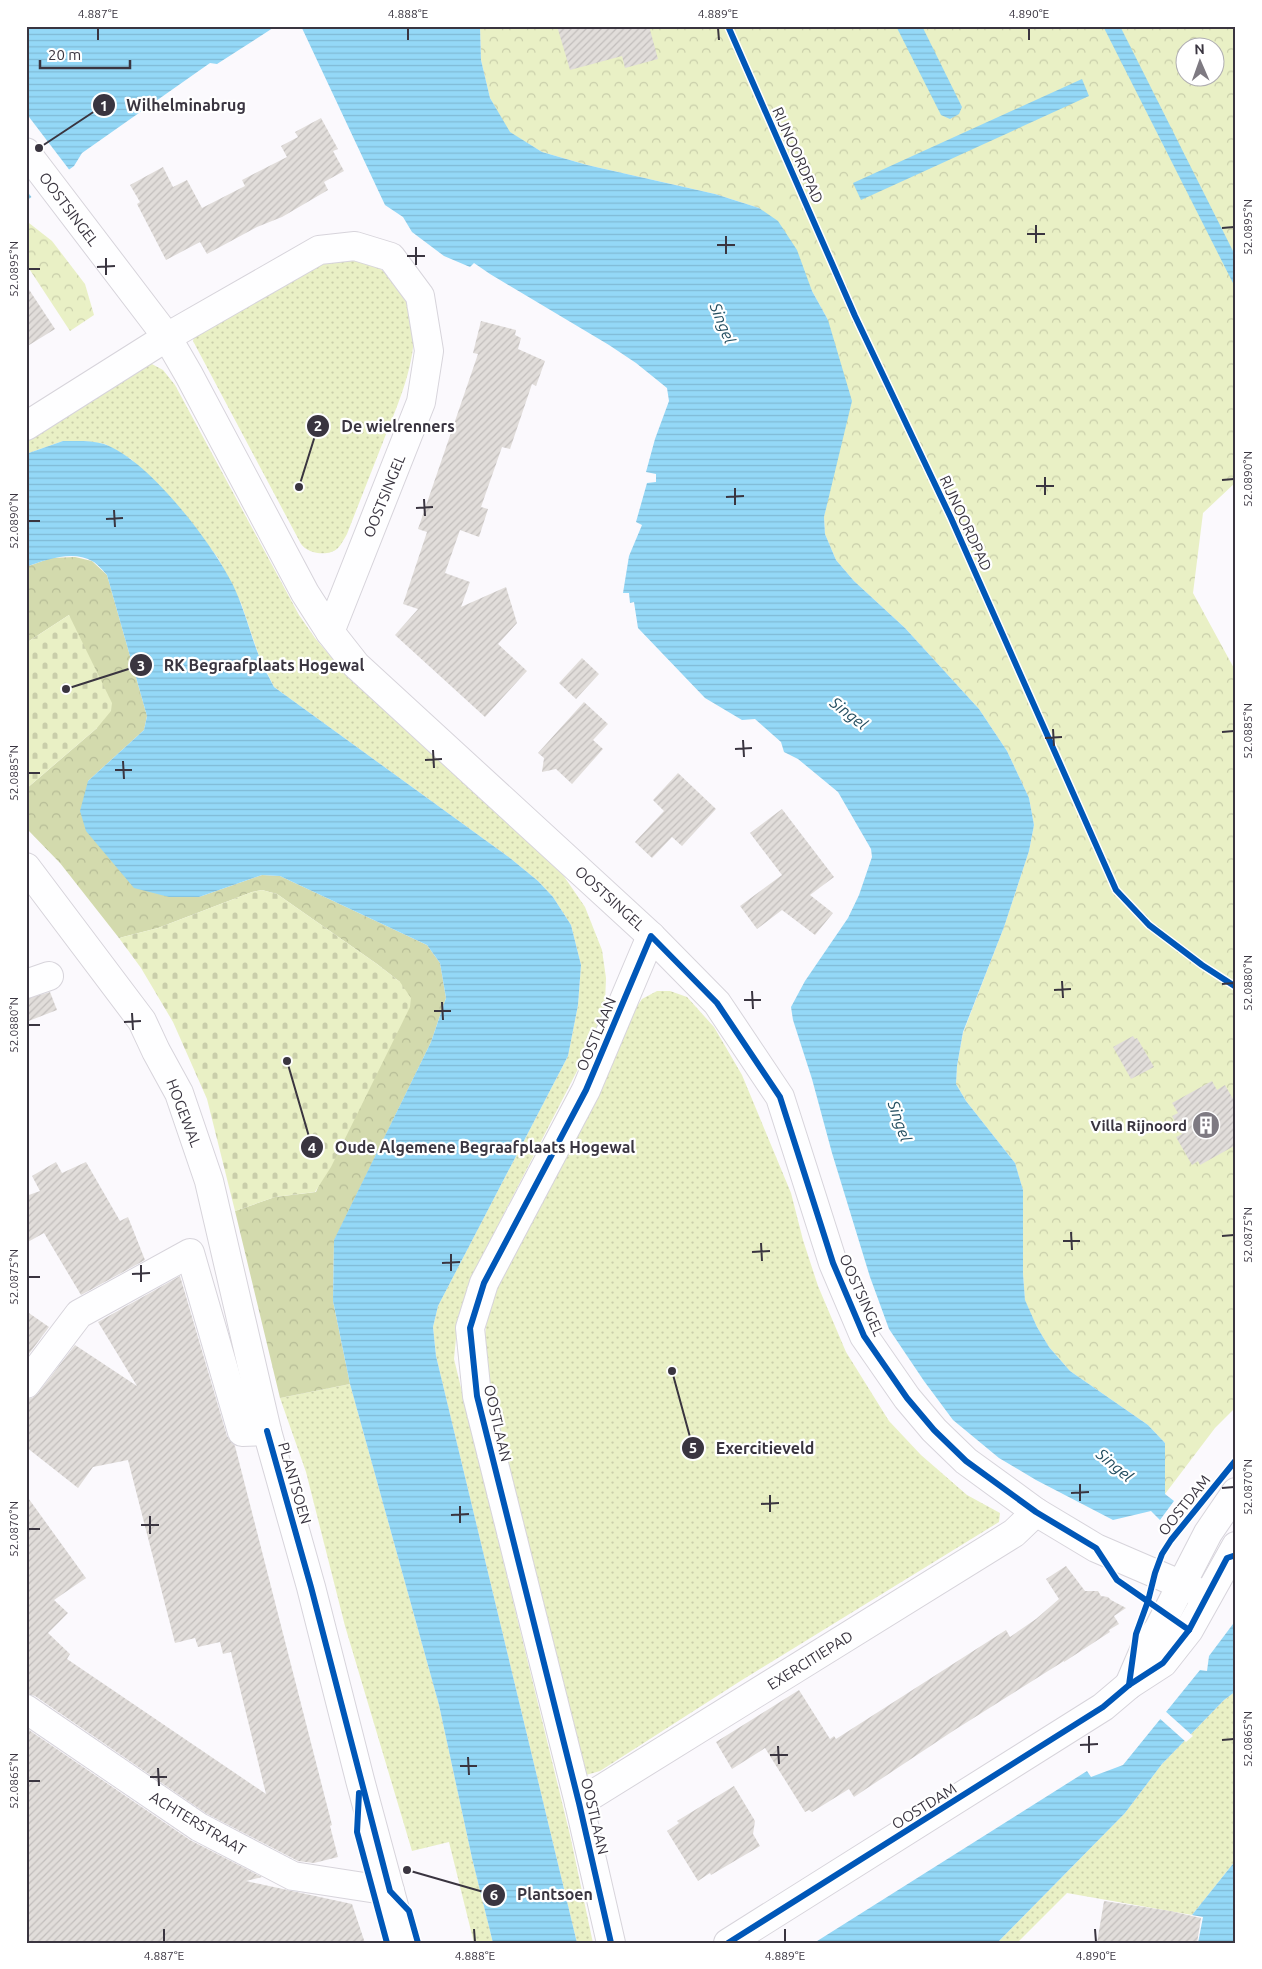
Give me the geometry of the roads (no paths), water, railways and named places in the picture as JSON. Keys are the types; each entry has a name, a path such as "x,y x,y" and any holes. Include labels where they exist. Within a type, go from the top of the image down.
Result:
{"street":[{"name":"OOSTSINGEL","path":"26,152 167,337 305,593 330,632 356,665 652,936 718,1003 780,1097 833,1263 864,1336 907,1398 934,1430 966,1461 1036,1512 1096,1548 1207,1596"},
{"name":"OOSTSINGEL","path":"26,426 167,337 319,250 355,246 391,257 420,296 429,351 421,402 330,632"},
{"name":"HOGEWAL","path":"26,867 142,1021 179,1093 209,1181 225,1256"},
{"name":"OOSTLAAN","path":"611,1943 579,1804 477,1396 470,1328 484,1283 586,1090 652,936"},
{"name":"PLANTSOEN","path":"26,1384 79,1314 190,1253 242,1432 267,1431"},
{"name":"PLANTSOEN","path":"225,1256 267,1431 311,1587 404,1943"},
{"name":"OOSTDAM","path":"1129,1685 1146,1648 1159,1628 1208,1533 1236,1492"},
{"name":"EXERCITIEPAD","path":"579,1804 1014,1533 1036,1512"},
{"name":"OOSTDAM","path":"728,1943 1088,1716 1129,1685 1163,1663 1189,1630 1236,1546"},
{"name":"ACHTERSTRAAT","path":"26,1709 199,1827 293,1876 390,1891"}],"water":[{"path":"26,26 276,26 217,64 210,63 82,153 74,166 26,201"},
{"name":"Singel","path":"301,26 480,26 481,60 490,98 510,132 542,152 587,165 715,194 759,208 778,221 797,250 812,291 828,320 852,401 824,517 825,534 836,560 854,581 905,628 979,709 1007,751 1029,798 1034,825 1029,851 1004,927 963,1032 956,1084 966,1101 1015,1163 1023,1190 1023,1274 1025,1300 1037,1327 1049,1347 1070,1371 1148,1425 1165,1443 1165,1494 1174,1501 1160,1520 1151,1511 1113,1520 1036,1480 999,1458 953,1420 889,1329 870,1277 832,1153 812,1079 793,1020 791,1007 805,981 848,918 859,895 872,857 871,849 838,792 798,759 784,752 781,742 755,719 742,720 705,698 638,628 634,602 630,603 629,593 623,593 629,556 642,525 636,522 647,483 656,482 656,474 646,472 655,439 669,401 667,388 636,363 609,345 474,263 470,267 444,256 412,232 403,217 385,205"},
{"path":"896,26 922,26 962,107 959,114 950,119 941,115"},
{"path":"1103,26 1120,26 1236,257 1236,289"},
{"path":"1082,79 1089,96 861,200 853,183"},
{"path":"63,441 89,441 104,444 121,453 159,484 195,526 224,568 237,594 261,660 274,687 510,858 538,881 553,897 571,925 581,965 578,1005 568,1056 438,1306 433,1327 436,1356 577,1943 493,1943 472,1858 439,1705 350,1384 333,1301 334,1240 431,1042 446,998 440,963 427,945 280,876 262,875 199,897 169,897 134,888 86,831 80,811 88,781 144,730 147,716 107,575 94,562 76,556 59,557 26,567 26,454"},
{"path":"1236,1620 1236,1691 1224,1700 1162,1764 1125,1813 997,1943 814,1943 1087,1771 1091,1777 1123,1765 1200,1670 1207,1671 1209,1656"},
{"path":"1236,1860 1236,1943 1198,1943 1203,1917 1192,1915"}],"place":[{"name":"Wilhelminabrug","path":"39,148"},
{"name":"De wielrenners","path":"299,487"},
{"name":"RK Begraafplaats Hogewal","path":"66,689"},
{"name":"Oude Algemene Begraafplaats Hogewal","path":"287,1061"},
{"name":"Villa Rijnoord","path":"1206,1125"},
{"name":"Exercitieveld","path":"672,1371"},
{"name":"Plantsoen","path":"407,1870"}]}
